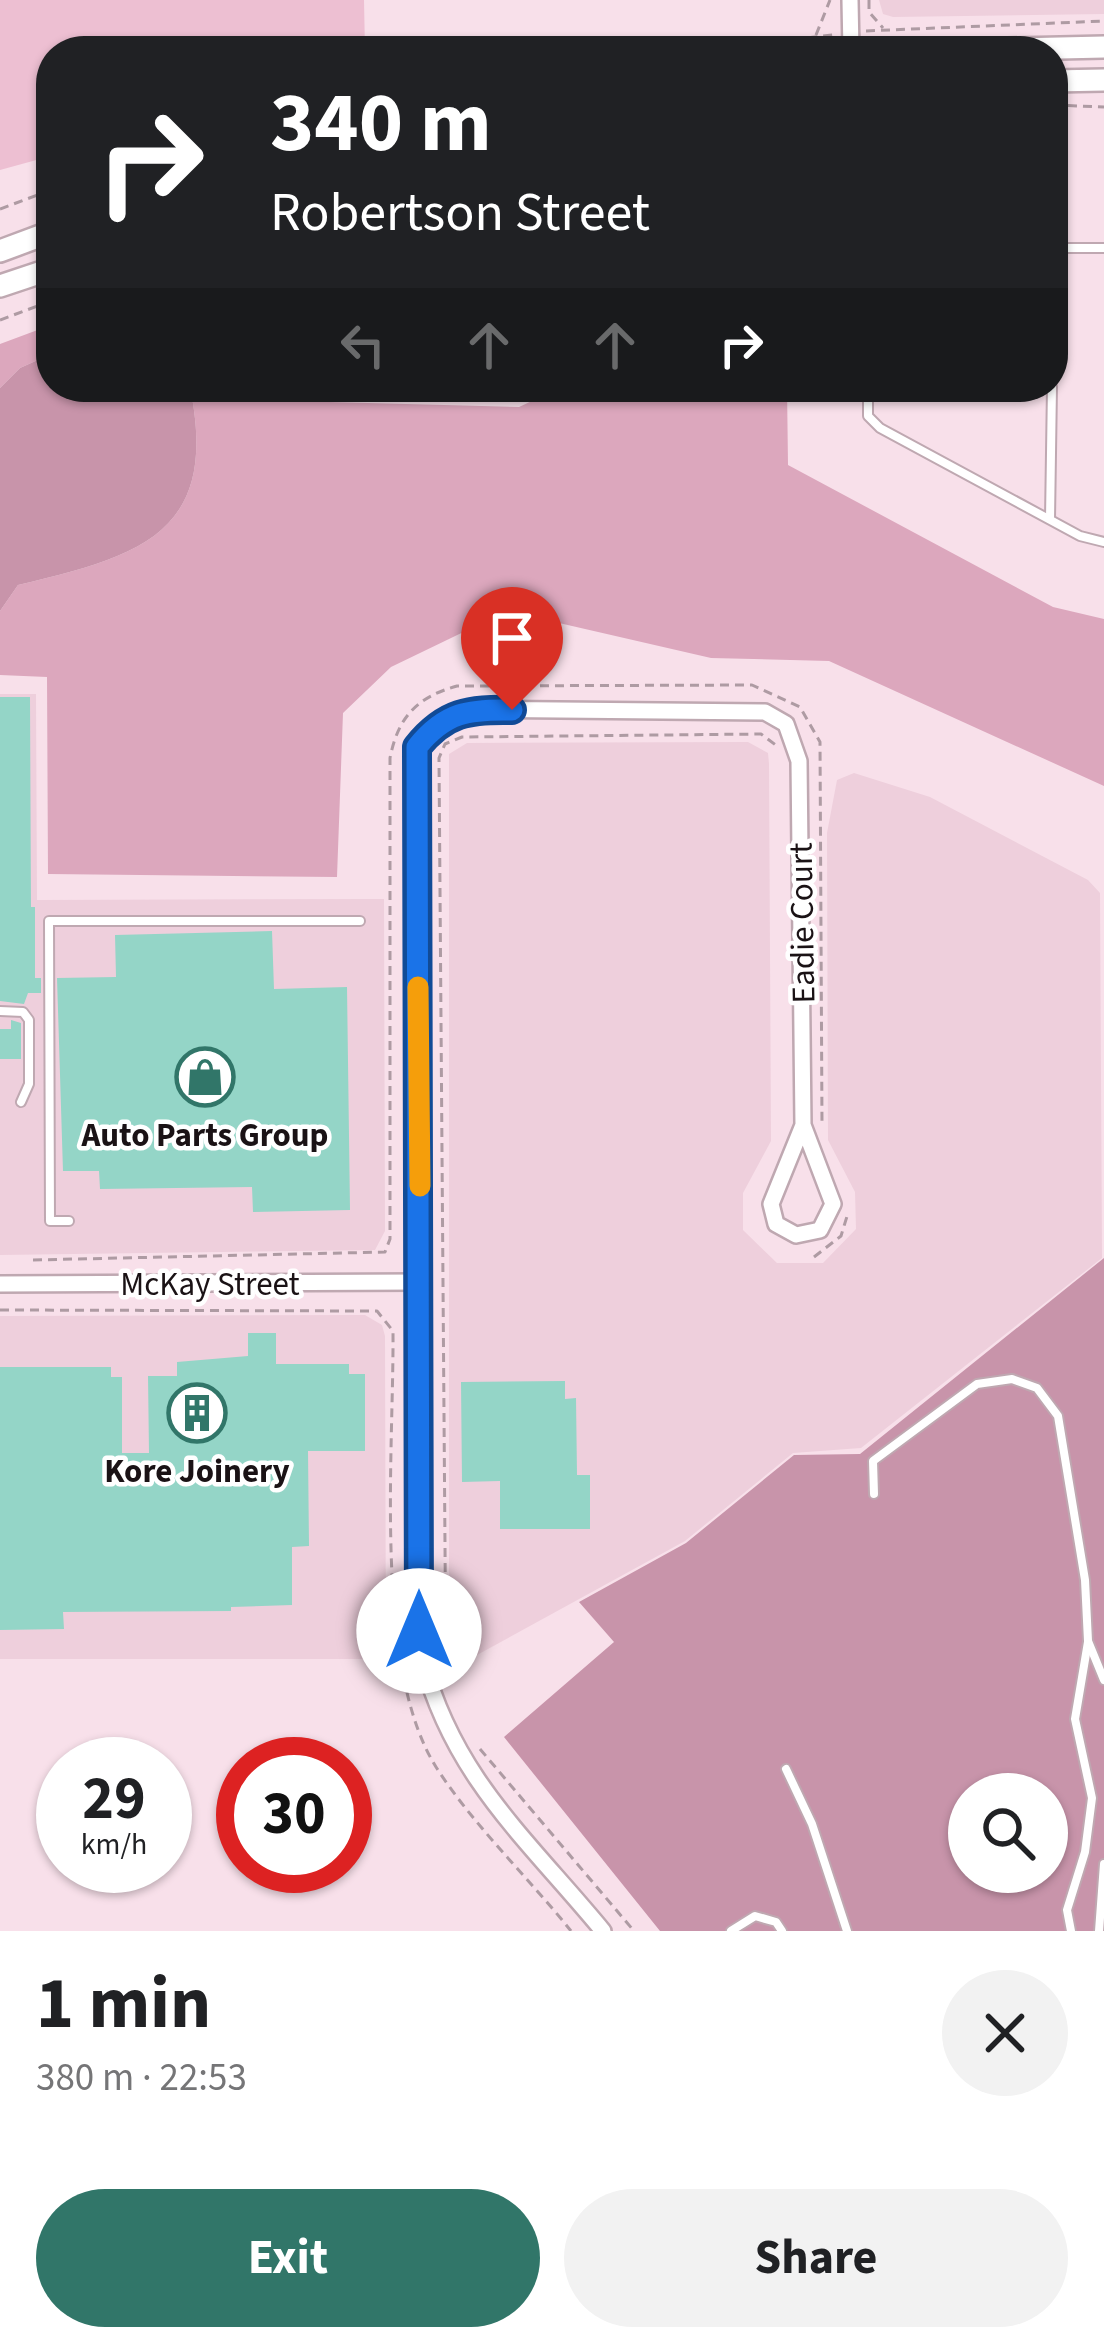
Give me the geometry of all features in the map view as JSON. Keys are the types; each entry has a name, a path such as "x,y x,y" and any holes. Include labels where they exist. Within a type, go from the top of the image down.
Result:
{"main road":[{"path":"1068,47 1104,46"},
{"path":"1068,81 1104,80"},
{"path":"0,250 36,237"},
{"path":"0,286 36,274"}],"street":[{"path":"850,0 851,36"},
{"name":"Eadie Court","path":"420,1282 417,747 438,721 470,710 765,712 786,724 800,761 803,1125 833,1204 820,1230 796,1235 776,1224 771,1204 803,1125"},
{"path":"420,1282 419,1631 432,1695 463,1764 603,1931"},
{"name":"McKay Street","path":"0,1284 420,1282"}],"lane":[{"path":"1068,248 1104,248"},
{"path":"868,402 868,416 880,428 1050,519 1104,542"},
{"path":"1050,519 1052,402"},
{"path":"69,1221 50,1221 49,921 359,921"},
{"path":"0,1011 23,1012 29,1020 29,1084 21,1102"},
{"path":"874,1494 873,1461 977,1384 1012,1378 1037,1388 1058,1416 1085,1580 1088,1640 1075,1719 1092,1798 1085,1852 1067,1910 1071,1931"},
{"path":"1088,1640 1104,1680"},
{"path":"786,1769 812,1824 847,1931"},
{"path":"1100,1931 1104,1864"},
{"path":"730,1931 755,1916 776,1922 782,1931"}],"path":[{"path":"815,36 830,0"},
{"path":"869,0 874,22 884,29 1104,20"},
{"path":"1068,106 1104,107"},
{"path":"0,209 36,196"},
{"path":"0,320 36,307"},
{"path":"33,1260 385,1252 390,1239 390,758 395,732 407,712 429,694 457,686 752,685 800,707 820,742 822,1136"},
{"path":"448,1687 439,758 445,744 462,736 761,734 774,748 779,745"},
{"path":"814,1257 841,1236 849,1210"},
{"path":"376,1253 376,1263"},
{"path":"0,1310 377,1307 393,1331 396,1633"},
{"path":"469,1737 634,1931"}],"shaded area":[{"path":"0,0 364,0 365,36 36,36 36,160 0,170"},
{"path":"879,0 1104,0 1104,14 893,17 883,14"},
{"path":"36,331 36,361 20,368 0,388 0,344"},
{"path":"36,361 36,402 192,402 196,436 193,475 181,506 161,530 101,562 18,585 0,611 0,388 20,368"},
{"path":"192,402 519,407 530,402 787,402 788,465 1053,607 1104,619 1104,786 829,661 711,658 507,611 391,667 343,713 337,877 48,874 47,677 0,675 0,611 18,585 101,562 161,530 181,506 193,475 196,436"},
{"path":"0,694 36,694 37,900 384,899 385,1231 375,1250 0,1255"},
{"path":"748,742 768,753 769,764 771,1141 743,1193 743,1230 777,1263 823,1263 856,1229 855,1192 828,1140 827,833 837,780 854,773 930,797 1088,880 1100,893 1102,1258 861,1448 793,1453 685,1541 466,1661 449,1662 449,754 467,743"},
{"path":"1104,1258 1104,1931 660,1931 504,1737 614,1642 579,1602 686,1543 794,1455 860,1454"},
{"path":"365,1315 382,1325 385,1336 386,1659 0,1659 0,1316"}],"building":[{"path":"0,697 30,697 31,907 35,907 35,978 41,978 41,993 28,993 24,1004 0,1001"},
{"name":"Auto Parts Group","path":"272,931 274,989 347,987 350,1210 253,1212 252,1187 100,1189 99,1171 63,1171 57,978 116,977 115,935"},
{"path":"11,1020 21,1023 21,1059 0,1059 0,1029 11,1029"},
{"path":"248,1333 276,1333 276,1364 349,1364 349,1374 365,1374 365,1451 308,1451 309,1546 292,1547 292,1605 231,1607 231,1611 63,1612 64,1629 0,1630 0,1367 111,1367 111,1377 122,1377 122,1453 149,1453 148,1376 177,1376 177,1362 248,1356"},
{"path":"565,1381 565,1399 576,1398 577,1475 590,1475 590,1529 500,1529 500,1481 462,1482 461,1382"}],"slow traffic":[{"path":"418,987 420,1186"}],"place":[{"name":"Auto Parts Group","path":"205,1077"},
{"name":"Kore Joinery","path":"197,1413"}],"route":[{"path":"419,1631 417,747 438,721 470,710 512,710"}]}
